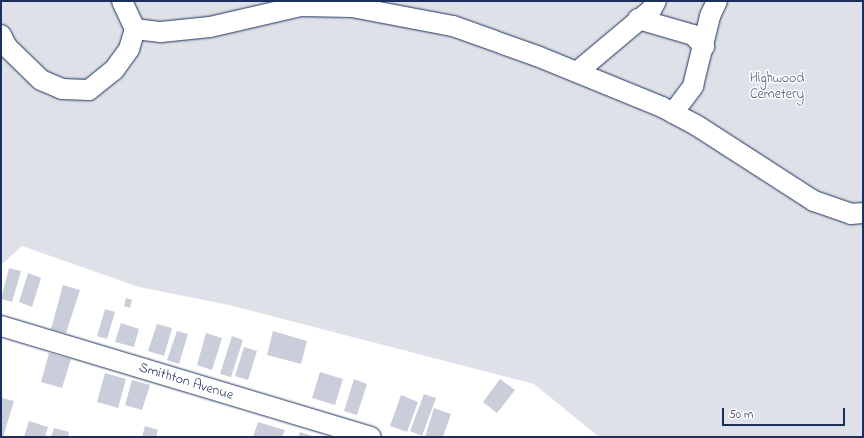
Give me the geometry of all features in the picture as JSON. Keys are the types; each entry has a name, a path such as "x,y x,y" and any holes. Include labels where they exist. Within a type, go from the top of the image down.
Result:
{"street":[{"path":"1,35 7,47 41,80 62,89 89,90 114,70 129,49 135,29 122,1"},
{"path":"577,72 638,19 651,10 656,1"},
{"path":"673,113 693,86 704,46 713,4"},
{"path":"135,29 168,31 210,27 249,9 287,5 352,7 446,24 485,36 577,72 673,113 814,200 851,214 863,213"},
{"path":"638,19 693,35 704,46"},
{"name":"Smithton Avenue","path":"1,326 371,437"}],"green space":[{"name":"Highwood Cemetery","path":"1,1 863,1 863,437 599,437 534,384 229,305 139,287 22,246 1,265"}],"building":[{"path":"9,268 21,271 12,302 1,299"},
{"path":"28,273 41,278 32,307 19,302"},
{"path":"63,285 80,290 66,333 51,329"},
{"path":"126,298 132,300 130,308 124,306"},
{"path":"105,309 115,312 107,339 97,336"},
{"path":"121,323 139,329 134,347 115,342"},
{"path":"157,324 172,328 164,356 148,351"},
{"path":"177,331 188,334 179,364 167,360"},
{"path":"273,331 307,341 301,364 267,355"},
{"path":"206,333 222,338 212,370 197,365"},
{"path":"232,336 243,340 231,377 220,374"},
{"path":"244,347 257,351 248,380 235,376"},
{"path":"49,353 71,359 62,388 41,382"},
{"path":"320,372 343,379 335,405 312,398"},
{"path":"105,373 126,379 118,408 97,402"},
{"path":"354,379 367,384 357,415 344,411"},
{"path":"500,379 515,390 497,413 483,402"},
{"path":"132,380 150,385 142,410 125,405"},
{"path":"424,394 436,398 422,436 410,431"},
{"path":"401,395 418,402 407,432 390,426"},
{"path":"2,398 14,401 3,437 1,437"},
{"path":"434,408 451,414 443,437 425,437"},
{"path":"29,421 48,427 45,437 24,437"},
{"path":"258,422 285,430 282,437 253,437"},
{"path":"145,426 158,430 156,437 142,437"},
{"path":"54,428 69,432 68,437 51,437"},
{"path":"300,432 315,437 298,437"}]}
